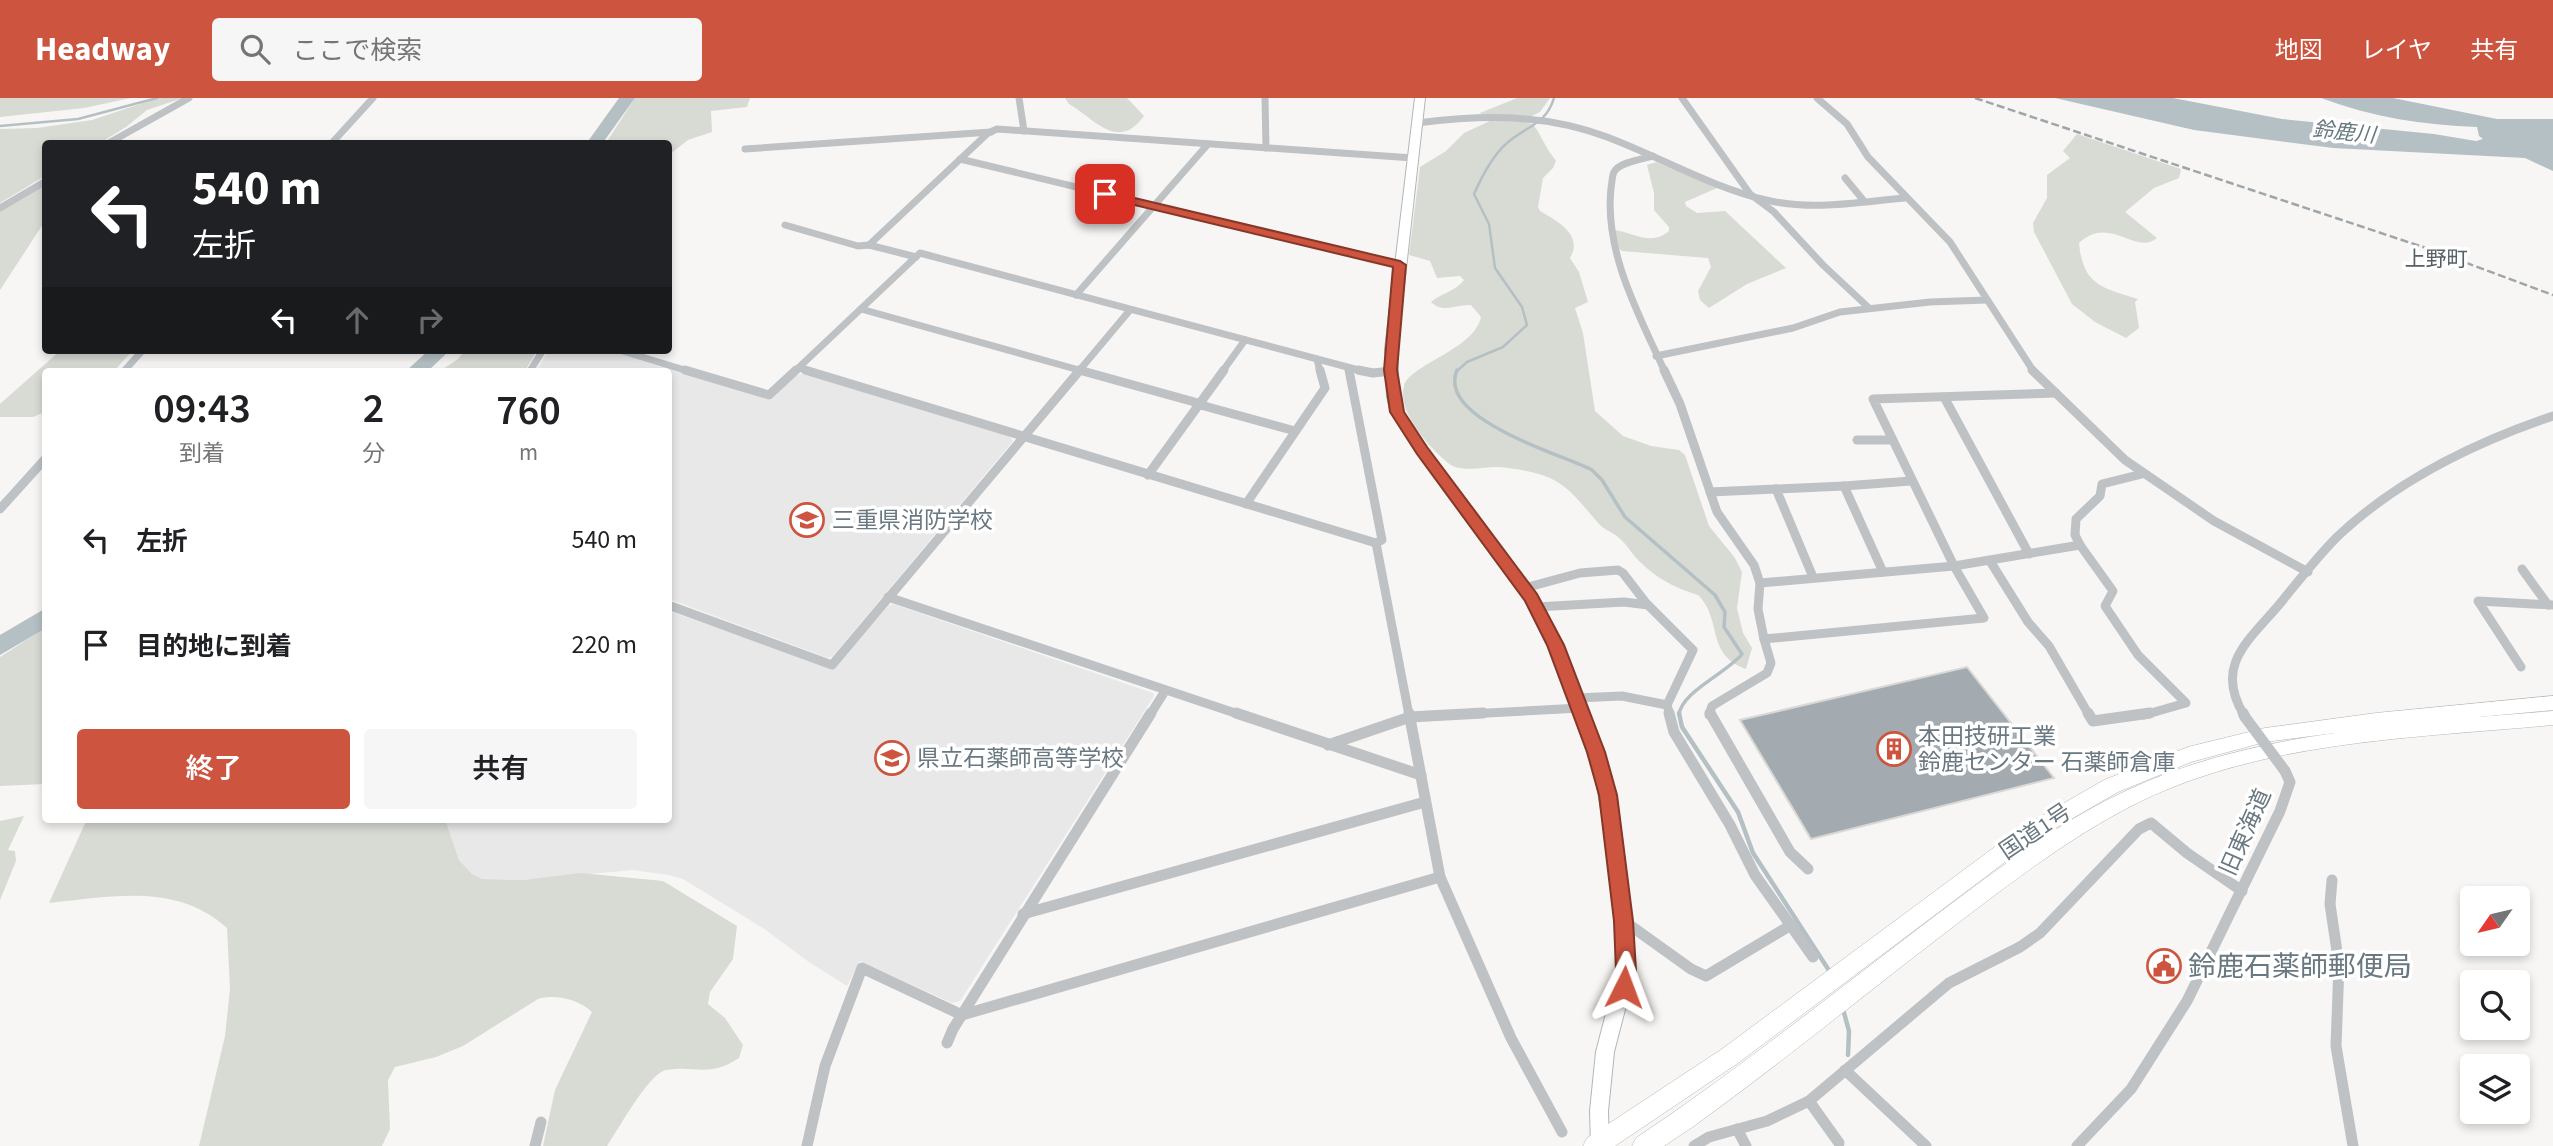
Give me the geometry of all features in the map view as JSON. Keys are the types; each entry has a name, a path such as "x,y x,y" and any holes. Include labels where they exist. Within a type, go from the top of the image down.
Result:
{"highway":[{"name":"国道1号","path":"1644,1146 1746,1075 1938,914 2018,841 2072,806 2155,766 2265,736 2321,727 2553,703"},
{"name":"国道1号","path":"1599,1145 1938,914 2074,828 2126,800 2201,770 2283,749 2394,734 2553,718"}],"main road":[{"path":"1420,98 1400,265 1391,370 1397,412 1422,451 1536,607 1556,645 1608,795 1624,921 1626,971 1605,1052 1599,1111 1599,1145"}],"street":[{"path":"114,140 189,98"},
{"path":"335,140 373,98"},
{"path":"1019,98 1024,131"},
{"path":"1265,98 1266,148"},
{"path":"1682,98 1750,194 1774,212 1823,265 1869,308"},
{"path":"1817,98 1847,124 1868,157 1950,242 2032,370 2142,474 2214,521 2308,572"},
{"path":"1417,123 1500,116 1553,123 1618,141 1750,194 1779,202 1806,206 1905,198"},
{"path":"869,245 960,159 996,129 1413,158"},
{"path":"745,149 991,132"},
{"path":"1076,295 1208,144"},
{"path":"1653,156 1614,170 1609,209 1615,249 1656,356 1680,404 1717,512 1754,565 1760,583 1758,609 1763,639 1771,663 1767,673 1712,706 1709,715 1790,852 1808,869"},
{"path":"960,159 1400,265"},
{"path":"1845,178 1864,201"},
{"path":"0,208 42,183"},
{"path":"785,225 858,246 869,245 916,257"},
{"path":"632,354 769,395 920,253 1349,368 1373,373 1391,370"},
{"path":"1656,356 1793,328 1840,312 1930,302 1987,300"},
{"path":"861,309 1295,431"},
{"path":"672,606 832,665 1130,310"},
{"path":"1148,475 1245,340"},
{"path":"127,368 139,354"},
{"path":"1246,504 1325,388 1317,359"},
{"path":"799,368 1376,543 1382,540 1349,368"},
{"path":"1763,639 1984,618 1954,566 1873,399 2056,393"},
{"path":"1944,397 2029,554"},
{"path":"2528,423 2553,409"},
{"name":"旧東海道","path":"2077,1146 2123,1098 2139,1077 2200,976 2242,891 2290,782 2234,700 2231,678 2237,654 2336,538 2357,519 2409,482 2528,423 2553,416"},
{"path":"1857,440 1891,440"},
{"path":"0,509 42,462"},
{"path":"1990,561 2028,622 2049,646 2093,721 2140,716 2186,703 2138,655 2105,606 2113,591 2075,535 2076,519 2100,496 2102,484 2142,474"},
{"path":"1710,492 1911,481"},
{"path":"1844,486 1883,572"},
{"path":"1776,489 1813,577"},
{"path":"1376,543 1440,877 1506,1026 1562,1132"},
{"path":"1760,583 1954,566 2080,545"},
{"path":"2522,569 2550,605"},
{"path":"1525,589 1580,573 1618,570 1629,578 1648,605 1693,650 1667,705 1674,732 1730,825 1755,875 1813,957"},
{"path":"888,597 1421,775"},
{"path":"2521,667 2478,601 2550,605"},
{"path":"1536,607 1624,602 1648,605"},
{"path":"947,1043 1023,914 1165,691"},
{"path":"1328,745 1410,717 1578,703 1601,694 1628,695 1667,705"},
{"path":"1023,914 1425,803"},
{"path":"1694,1146 1709,1137 1767,1121 1809,1101 1949,983 2020,947 2040,933 2139,829 2151,823 2205,866 2242,891"},
{"path":"807,1146 825,1066 862,968 962,1015 1440,877"},
{"path":"2332,880 2330,904 2339,965 2336,1046 2353,1146"},
{"path":"1624,921 1691,969 1706,976 1791,925"},
{"path":"1845,1070 1926,1146"},
{"path":"1809,1101 1819,1111 1839,1143"},
{"path":"535,1146 541,1122"},
{"path":"1737,1129 1746,1146"}],"shaded area":[{"path":"0,98 131,98 84,108 0,117"},
{"path":"158,98 183,98 147,110 105,140 42,140 42,178 0,203 0,129 37,128 92,120"},
{"path":"635,98 750,98 747,107 711,111 712,132 688,140 672,153 672,140 608,140"},
{"path":"1065,98 1127,98 1144,116 1134,126 1116,132 1097,124 1069,104"},
{"path":"1517,98 1550,98 1540,112 1532,116 1482,116 1480,113"},
{"path":"1492,120 1521,121 1534,126 1556,161 1543,178 1538,207 1567,230 1574,242 1570,258 1579,272 1588,302 1575,308 1583,333 1595,411 1623,436 1651,446 1679,450 1685,455 1709,526 1735,558 1742,572 1737,608 1743,633 1752,648 1746,669 1733,663 1719,646 1706,605 1698,595 1674,586 1652,572 1621,539 1600,525 1565,488 1550,478 1525,471 1498,467 1467,469 1451,465 1426,441 1410,419 1403,396 1404,386 1409,378 1467,339 1476,329 1481,317 1471,305 1445,308 1431,302 1464,280 1460,276 1437,278 1430,261 1409,255 1420,167 1446,151 1464,133"},
{"path":"2077,134 2181,169 2179,178 2154,188 2125,212 2157,238 2140,242 2112,233 2101,233 2090,235 2079,243 2085,268 2096,283 2138,299 2135,302 2139,328 2126,338 2095,322 2072,304 2034,232 2033,223 2047,198 2047,175 2070,158 2063,151"},
{"path":"1656,162 1717,188 1685,202 1686,206 1697,213 1725,211 1786,268 1747,284 1709,308 1700,300 1698,291 1711,267 1708,258 1622,251 1614,244 1613,230 1648,238 1662,236 1669,231 1669,227 1654,210 1654,193 1647,165"},
{"path":"42,186 42,226 0,290 0,210"},
{"path":"56,354 129,354 117,368 42,368 42,413 33,417 0,417 0,404"},
{"path":"462,354 535,354 527,368 444,368"},
{"name":"三重県消防学校","path":"547,354 619,354 665,368 538,368"},
{"name":"三重県消防学校","path":"672,370 770,400 796,375 804,374 1009,436 1013,441 833,656 828,658 672,600"},
{"name":"県立石薬師高等学校","path":"893,604 1153,693 1154,696 960,1001 952,1003 860,961 847,986 763,928 683,879 669,875 633,870 523,880 482,879 472,874 459,860 446,823 672,823 672,612 833,669 888,606"},
{"path":"42,630 42,784 0,786 0,657"},
{"path":"24,816 8,850 15,851 16,861 0,900 0,821"},
{"path":"85,823 446,823 459,860 472,874 482,879 523,880 581,873 663,881 737,926 733,959 710,992 708,1004 725,1018 743,1045 739,1058 719,1068 676,1069 659,1073 643,1091 607,1146 543,1146 555,1090 592,1012 573,1001 559,997 538,999 463,1046 436,1057 395,1067 388,1080 390,1129 382,1146 199,1146 225,1036 230,989 227,928 207,913 164,898 119,896 49,903"}],"water":[{"name":"鈴鹿川","path":"2055,98 2173,98 2282,119 2434,134 2476,141 2483,139 2479,136 2477,127 2398,119 2321,98 2393,98 2497,119 2553,119 2553,171 2525,158 2333,148 2194,130"}],"building":[{"name":"本田技研工業 鈴鹿センター 石薬師倉庫","path":"1967,667 2054,778 1811,839 1740,720"}],"waterway":[{"path":"0,126 78,119 157,98"},
{"path":"597,140 627,98"},
{"path":"1457,371 1467,362 1503,347 1527,325 1522,307 1495,268 1489,224 1474,194 1497,154 1514,137 1541,120 1554,98"},
{"path":"420,368 436,354"},
{"path":"1457,371 1456,388 1465,404 1482,419 1530,444 1592,470 1602,480 1625,517 1715,595 1725,612 1724,627 1742,654 1688,698 1679,714"},
{"path":"0,646 42,619"},
{"path":"1679,714 1682,727 1738,812 1753,853 1830,972"},
{"path":"1843,1009 1849,1031 1848,1055"}],"railway":[{"path":"1975,98 2429,249 2553,295"}],"place":[{"name":"三重県消防学校","path":"807,520"},
{"name":"本田技研工業 鈴鹿センター 石薬師倉庫","path":"1894,749"},
{"name":"県立石薬師高等学校","path":"892,758"},
{"name":"鈴鹿石薬師郵便局","path":"2164,966"}],"district":[{"name":"上野町","path":"2436,259"}],"route":[{"path":"1105,194 1400,265 1391,349 1393,397 1397,412 1422,451 1531,598 1556,645 1596,752 1608,795 1624,921 1624,987"}]}
